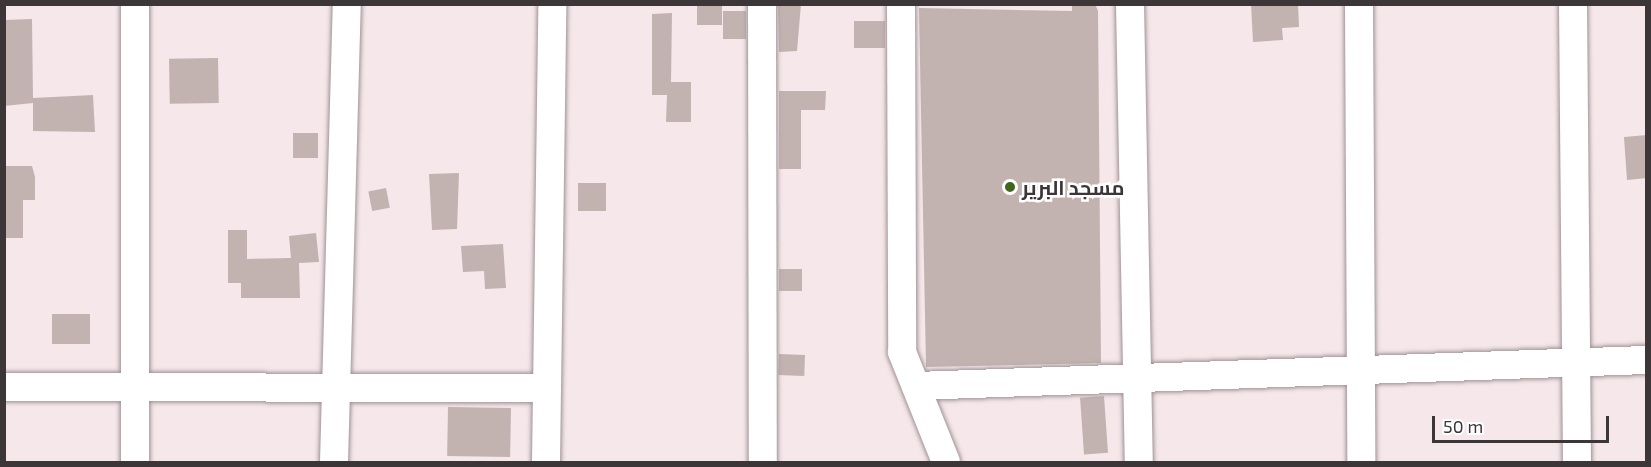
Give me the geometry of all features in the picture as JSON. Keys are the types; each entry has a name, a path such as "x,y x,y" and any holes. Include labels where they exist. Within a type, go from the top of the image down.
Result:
{"street":[{"path":"135,4 137,386 135,462"},
{"path":"334,462 333,389 347,4"},
{"path":"546,462 552,4"},
{"path":"762,4 764,462"},
{"path":"901,4 902,352 946,462"},
{"path":"1130,4 1139,462"},
{"path":"1359,4 1361,462"},
{"path":"1573,4 1577,462"},
{"path":"916,386 1139,375 1647,360"},
{"path":"4,387 546,388"}],"building":[{"path":"697,4 722,4 722,25 697,25"},
{"path":"778,4 801,4 797,51 779,52"},
{"name":"مسجد البرير","path":"1072,4 1095,4 1098,11 1101,363 926,367 919,8 1072,11"},
{"path":"1251,4 1298,4 1299,27 1282,28 1283,40 1253,42"},
{"path":"723,11 746,11 746,39 723,39"},
{"path":"672,13 671,82 691,82 691,122 666,122 667,95 652,95 652,14"},
{"path":"32,19 33,98 93,95 95,132 33,131 33,103 4,106 4,20"},
{"path":"854,21 885,21 885,48 854,48"},
{"path":"218,58 219,103 170,104 169,59"},
{"path":"779,91 826,91 825,110 801,110 801,169 779,169"},
{"path":"293,133 318,133 318,158 293,158"},
{"path":"1647,135 1647,178 1627,180 1624,137"},
{"path":"4,166 32,166 35,177 35,200 23,200 23,238 4,238"},
{"path":"459,173 457,229 432,230 429,174"},
{"path":"578,183 606,183 606,211 578,211"},
{"path":"386,188 390,208 372,211 368,191"},
{"path":"228,230 247,230 247,259 291,258 289,236 316,233 319,262 299,263 300,298 241,298 241,283 228,283"},
{"path":"503,244 506,288 485,289 484,271 463,272 461,246"},
{"path":"779,269 802,269 802,291 779,291"},
{"path":"52,314 90,314 90,344 52,344"},
{"path":"779,354 805,355 804,376 778,375"},
{"path":"1104,396 1108,453 1084,455 1080,398"},
{"path":"448,407 511,408 510,457 447,456"}],"place":[{"name":"مسجد البرير","path":"1010,187"}]}
